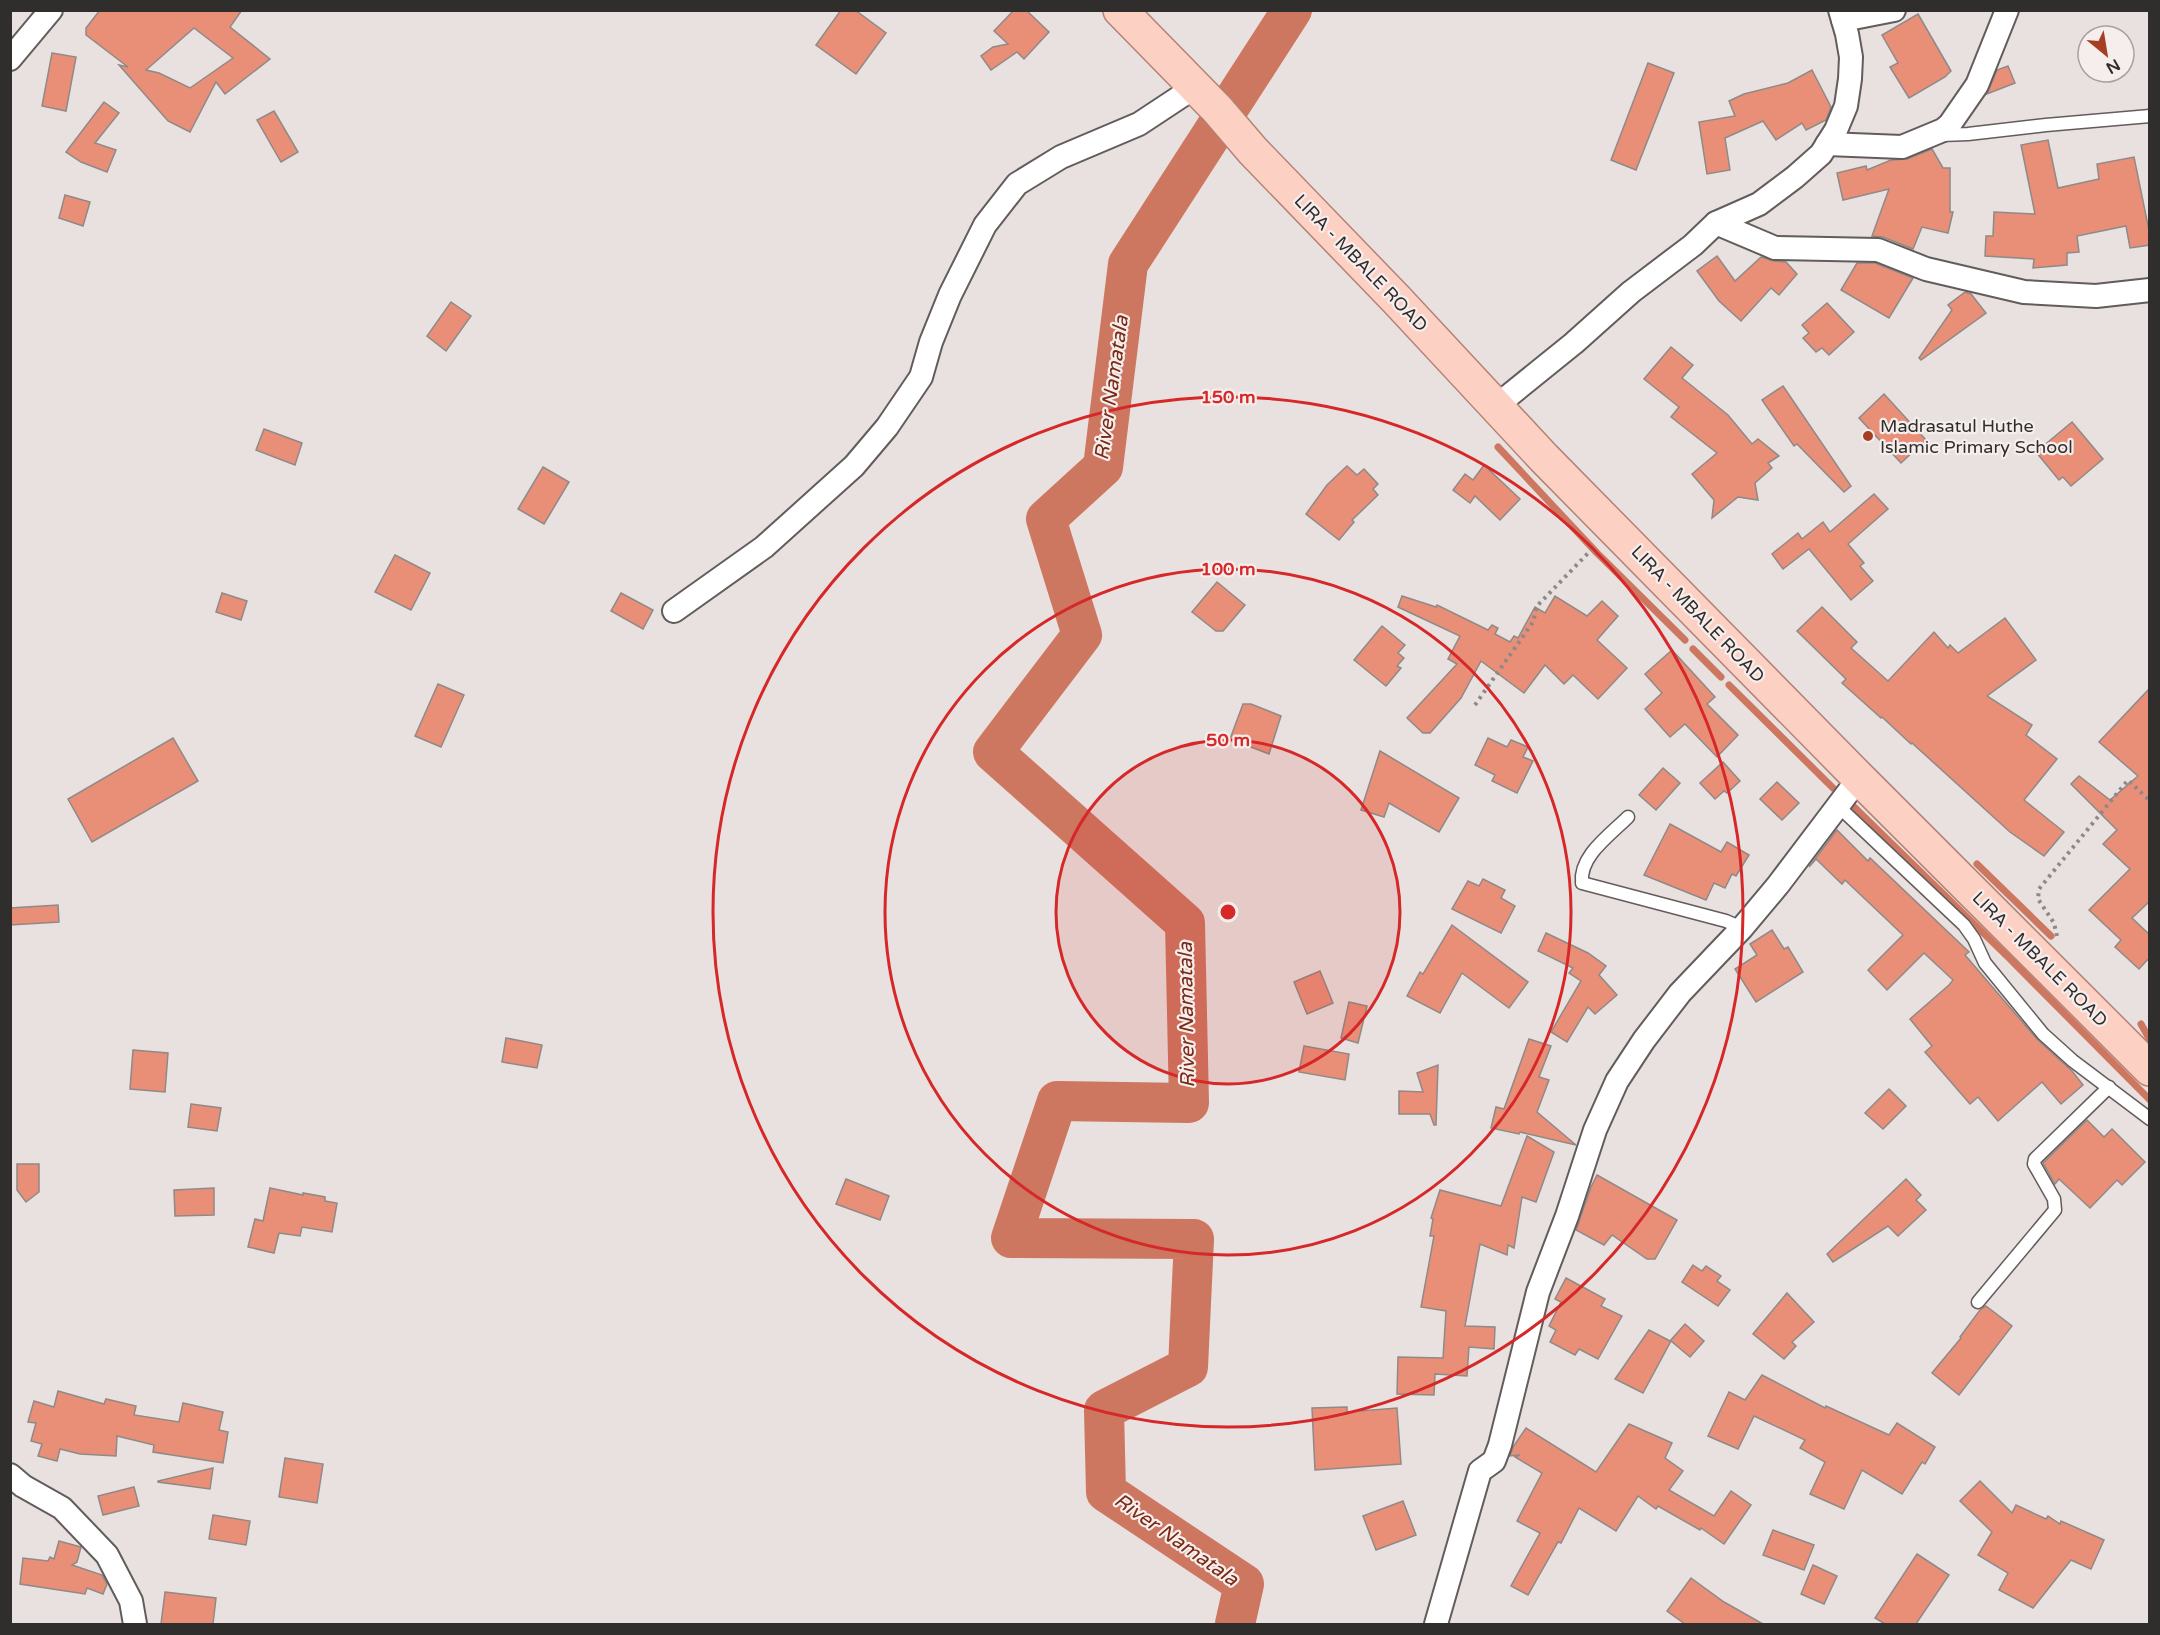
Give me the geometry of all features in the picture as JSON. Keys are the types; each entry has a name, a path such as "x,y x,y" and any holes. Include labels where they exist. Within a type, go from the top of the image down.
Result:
{"main road":[{"path":"1120,10 1206,98"},
{"name":"LIRA - MBALE ROAD","path":"1206,98 1253,152 1613,528 2150,1069"}],"street":[{"path":"10,59 51,10"},
{"path":"1496,406 1716,224 1759,204 1821,154 1836,130 1846,106 1850,79 1851,57 1841,15 1894,10"},
{"path":"1827,144 1902,147 1934,135 1950,124 1977,85 2007,10"},
{"path":"674,611 764,547 854,466 887,427 921,377 931,342 950,295 985,225 1017,184 1061,157 1206,98"},
{"path":"1716,224 1775,248 1878,250 1926,269 2024,292 2096,296 2150,290"},
{"path":"1436,1624 1480,1471 1494,1461 1500,1445 1538,1292 1567,1216 1595,1130 1617,1081 1644,1040 1680,993 1742,928 1859,778"},
{"path":"10,1475 23,1486 62,1508 107,1555 131,1601 135,1624"}],"lane":[{"path":"1934,135 1968,134 2150,116"},
{"path":"1837,805 1964,925 1974,939 1985,963 2043,1034 2150,1119"},
{"path":"1628,817 1592,852 1581,871 1582,884 1726,921 1742,928"},
{"path":"1978,1302 2055,1210 2054,1199 2034,1164 2035,1159 2109,1087"}],"path":[{"path":"1475,705 1533,622 1537,606 1613,528"},
{"path":"2045,964 2057,936 2054,923 2038,899 2039,889 2128,780 2150,801"}],"building":[{"path":"100,10 242,10 230,27 270,59 225,94 216,82 190,132 168,121 119,65 128,67 86,35 86,28","holes":["194,28 233,58 190,88 159,73 146,70"]},
{"path":"841,10 855,10 886,33 856,74 816,45"},
{"path":"1014,10 1026,10 1049,32 1024,59 1017,52 991,70 981,56 993,47 1008,44 994,31"},
{"path":"1918,14 1951,71 1945,77 1909,98 1890,67 1898,63 1882,35"},
{"path":"52,53 76,57 66,111 42,106"},
{"path":"1648,63 1674,73 1636,170 1611,160"},
{"path":"2008,66 2015,83 1987,94 1997,70"},
{"path":"1812,70 1831,107 1826,120 1806,130 1802,123 1776,140 1763,121 1725,138 1730,170 1707,174 1699,122 1735,116 1729,101 1744,94 1788,83"},
{"path":"104,102 119,113 95,143 116,150 107,172 81,162 66,152"},
{"path":"274,111 298,152 281,162 257,120"},
{"path":"2048,140 2058,188 2099,179 2097,164 2134,157 2150,245 2130,248 2126,226 2077,236 2079,252 2067,253 2067,265 2033,268 2034,259 1985,256 1986,236 1993,236 1994,212 2035,214 2021,145"},
{"path":"1932,149 1943,168 1950,168 1950,212 1953,212 1948,233 1922,227 1913,249 1883,237 1872,236 1889,189 1843,200 1837,173 1866,166 1867,170 1891,160 1907,159"},
{"path":"65,195 90,202 83,226 59,218"},
{"path":"1717,256 1735,281 1761,257 1786,262 1797,274 1779,295 1771,288 1741,321 1719,301 1697,271"},
{"path":"1857,263 1875,263 1913,278 1889,318 1841,290"},
{"path":"1965,292 1971,294 1986,313 1921,360 1919,358 1952,310 1948,305"},
{"path":"451,302 471,316 446,351 427,336"},
{"path":"1827,303 1854,332 1829,355 1822,348 1816,352 1803,338 1809,333 1802,325"},
{"path":"1671,347 1693,365 1682,378 1728,415 1752,444 1758,439 1779,456 1768,463 1772,468 1755,483 1758,500 1738,497 1712,518 1714,500 1692,474 1717,453 1671,417 1679,407 1644,379"},
{"path":"1783,386 1851,486 1844,492 1797,444 1794,446 1762,400"},
{"path":"1884,394 1926,440 1901,463 1859,418"},
{"path":"2072,422 2103,459 2071,486 2063,477 2059,480 2036,452"},
{"path":"264,429 302,443 295,465 256,450"},
{"path":"1484,465 1520,499 1500,520 1475,496 1470,503 1453,490 1465,474 1473,480"},
{"path":"1347,466 1357,475 1364,469 1378,484 1373,489 1378,495 1352,520 1354,522 1339,540 1306,514 1327,485"},
{"path":"543,467 569,482 544,524 518,509"},
{"path":"1874,494 1888,509 1848,544 1864,563 1860,566 1873,581 1851,600 1809,549 1783,569 1772,554 1798,533 1802,539 1823,522 1830,532"},
{"path":"395,555 430,573 411,610 375,592"},
{"path":"1217,582 1245,605 1223,631 1216,631 1192,612"},
{"path":"222,593 247,601 241,620 216,612"},
{"path":"621,593 653,610 643,629 611,611"},
{"path":"1402,596 1436,607 1437,605 1488,630 1492,625 1498,628 1495,634 1510,642 1514,636 1518,638 1535,607 1545,613 1555,596 1587,616 1602,601 1618,616 1597,640 1627,668 1598,699 1573,675 1564,684 1545,665 1524,693 1481,661 1461,698 1430,733 1423,733 1407,718 1457,664 1448,659 1460,636 1398,607"},
{"path":"1822,607 1857,642 1851,648 1888,681 1934,632 1948,648 1950,645 1958,653 2005,618 2036,660 1987,696 2032,725 2026,735 2057,759 2024,800 2064,832 2044,856 2010,832 1842,683 1846,679 1797,631"},
{"path":"1382,626 1405,645 1398,653 1404,658 1397,666 1401,668 1386,686 1354,660"},
{"path":"1672,650 1715,697 1707,704 1738,735 1717,757 1685,724 1670,737 1645,709 1662,693 1645,674"},
{"path":"438,684 464,695 441,747 415,736"},
{"path":"2150,688 2150,901 2132,918 2150,935 2150,957 2139,969 2115,947 2121,940 2089,910 2130,869 2103,844 2117,830 2071,784 2079,776 2110,800 2138,776 2099,742"},
{"path":"1243,704 1251,704 1281,716 1269,754 1230,739"},
{"path":"173,738 198,781 92,842 68,799"},
{"path":"1488,738 1507,747 1511,740 1528,747 1523,757 1533,761 1517,793 1492,781 1495,775 1475,765"},
{"path":"1380,751 1459,798 1439,832 1389,803 1384,817 1361,810"},
{"path":"1723,762 1740,781 1727,793 1724,791 1715,799 1700,783"},
{"path":"1663,768 1680,783 1656,810 1639,795"},
{"path":"1777,782 1799,803 1782,820 1760,799"},
{"path":"1670,824 1721,852 1727,842 1749,855 1736,876 1732,874 1725,888 1714,883 1706,900 1644,875"},
{"path":"1837,830 1868,861 1870,858 1969,952 1965,955 2037,1039 2072,1071 2083,1085 2061,1104 2042,1082 1998,1121 1978,1097 1970,1104 1925,1052 1932,1046 1910,1019 1953,980 1924,953 1887,990 1868,970 1903,935 1845,880 1842,884 1816,859 1809,867"},
{"path":"1483,879 1505,890 1501,898 1515,906 1501,933 1452,909 1468,881 1479,886"},
{"path":"58,905 59,922 10,925 10,908"},
{"path":"1452,925 1528,982 1509,1008 1462,973 1440,1013 1407,996 1420,972 1423,974"},
{"path":"1772,930 1784,949 1788,947 1803,972 1756,1002 1735,969 1757,955 1750,944"},
{"path":"1546,933 1588,953 1606,966 1599,975 1617,995 1595,1014 1588,1007 1567,1042 1551,1032 1581,981 1569,973 1573,968 1538,951"},
{"path":"1320,971 1333,1003 1307,1014 1294,982"},
{"path":"1349,1002 1367,1006 1358,1043 1341,1038"},
{"path":"506,1038 542,1045 537,1068 502,1062"},
{"path":"1529,1039 1551,1046 1539,1077 1549,1080 1537,1112 1576,1145 1491,1128 1496,1107 1504,1109"},
{"path":"1304,1046 1349,1054 1345,1080 1299,1072"},
{"path":"133,1050 168,1053 165,1092 130,1089"},
{"path":"1438,1065 1436,1125 1430,1114 1399,1114 1399,1091 1423,1092 1417,1073"},
{"path":"1889,1089 1906,1106 1883,1129 1865,1113"},
{"path":"191,1104 221,1108 217,1131 188,1127"},
{"path":"2087,1120 2104,1137 2112,1129 2145,1162 2122,1185 2117,1180 2090,1208 2059,1179 2055,1184 2043,1163"},
{"path":"1527,1136 1554,1152 1536,1202 1522,1197 1514,1248 1508,1245 1507,1255 1480,1244 1465,1326 1495,1327 1494,1349 1469,1347 1467,1376 1435,1374 1434,1395 1397,1394 1398,1357 1443,1358 1446,1311 1421,1307 1434,1236 1430,1236 1433,1219 1431,1218 1440,1190 1501,1206"},
{"path":"17,1164 39,1164 39,1192 26,1202 17,1190"},
{"path":"1597,1175 1677,1220 1655,1259 1647,1259 1612,1235 1604,1245 1576,1230"},
{"path":"846,1179 889,1196 880,1220 836,1204"},
{"path":"1906,1179 1921,1195 1916,1200 1926,1210 1898,1236 1888,1226 1833,1262 1827,1254"},
{"path":"214,1188 214,1215 175,1216 174,1190"},
{"path":"270,1188 325,1197 325,1201 337,1203 332,1232 302,1227 300,1236 279,1233 274,1253 248,1247 255,1219 263,1221"},
{"path":"1693,1265 1702,1271 1706,1266 1721,1276 1717,1281 1730,1290 1718,1306 1682,1282"},
{"path":"1566,1278 1605,1299 1601,1306 1622,1316 1598,1359 1579,1349 1575,1355 1550,1342 1556,1330 1549,1326 1561,1302 1555,1299"},
{"path":"1787,1293 1814,1322 1792,1342 1796,1346 1784,1359 1753,1334"},
{"path":"1986,1306 2012,1326 1959,1395 1932,1373 1961,1338 1980,1310"},
{"path":"1685,1324 1704,1341 1690,1357 1671,1341 1643,1393 1615,1379 1649,1330 1670,1341"},
{"path":"1762,1375 1825,1408 1826,1406 1889,1435 1897,1423 1935,1447 1925,1464 1922,1462 1902,1494 1862,1470 1844,1509 1810,1494 1825,1462 1800,1448 1805,1440 1754,1416 1738,1449 1708,1436 1729,1392 1745,1400"},
{"path":"58,1391 104,1404 106,1399 136,1406 134,1415 179,1422 183,1403 223,1412 219,1430 228,1432 223,1463 153,1452 154,1445 117,1436 116,1456 80,1454 60,1449 57,1461 38,1456 42,1444 31,1441 36,1423 28,1422 34,1401 54,1407"},
{"path":"1347,1407 1347,1412 1397,1408 1401,1464 1315,1470 1312,1408"},
{"path":"1629,1424 1672,1443 1665,1458 1683,1471 1669,1490 1714,1516 1731,1491 1751,1505 1724,1544 1701,1528 1700,1530 1658,1506 1656,1509 1638,1496 1616,1531 1579,1508 1561,1543 1558,1542 1528,1595 1511,1586 1540,1533 1517,1521 1542,1473 1515,1457 1520,1455 1510,1456 1513,1447 1526,1428 1596,1472"},
{"path":"285,1458 323,1464 317,1503 279,1497"},
{"path":"213,1468 210,1489 158,1482 158,1481"},
{"path":"1980,1481 2012,1513 2016,1505 2046,1519 2048,1516 2060,1524 2061,1521 2104,1540 2091,1569 2071,1560 2033,1608 1999,1590 2008,1573 1978,1555 1992,1532 1960,1501"},
{"path":"134,1487 139,1506 103,1515 98,1496"},
{"path":"1403,1501 1416,1535 1376,1550 1363,1516"},
{"path":"213,1515 250,1521 246,1545 209,1539"},
{"path":"1773,1530 1814,1545 1804,1570 1763,1555"},
{"path":"59,1541 81,1547 77,1562 72,1565 102,1575 107,1584 103,1594 87,1588 85,1594 20,1584 23,1558 48,1561 50,1557 54,1559"},
{"path":"1917,1554 1949,1575 1916,1624 1885,1624 1875,1618"},
{"path":"1813,1565 1837,1576 1824,1604 1801,1594"},
{"path":"1691,1578 1724,1602 1763,1624 1685,1624 1667,1611"},
{"path":"165,1592 216,1598 213,1624 161,1624"}],"waterway":[{"name":"River Namatala","path":"1235,1624 1244,1584 1106,1492 1104,1410 1188,1367 1194,1239 1011,1238 1057,1101 1189,1103 1185,923 993,752 1082,635 1046,519 1103,467 1128,264 1292,10"},
{"path":"1498,447 1597,553 1685,640"},
{"path":"1693,649 1721,677"},
{"path":"1729,685 1833,788"},
{"path":"1850,803 2150,1100"},
{"path":"1977,864 2051,936"},
{"path":"2141,1024 2150,1040"}],"place":[{"name":"Madrasatul Huthe Islamic Primary School","path":"1868,436"}]}
